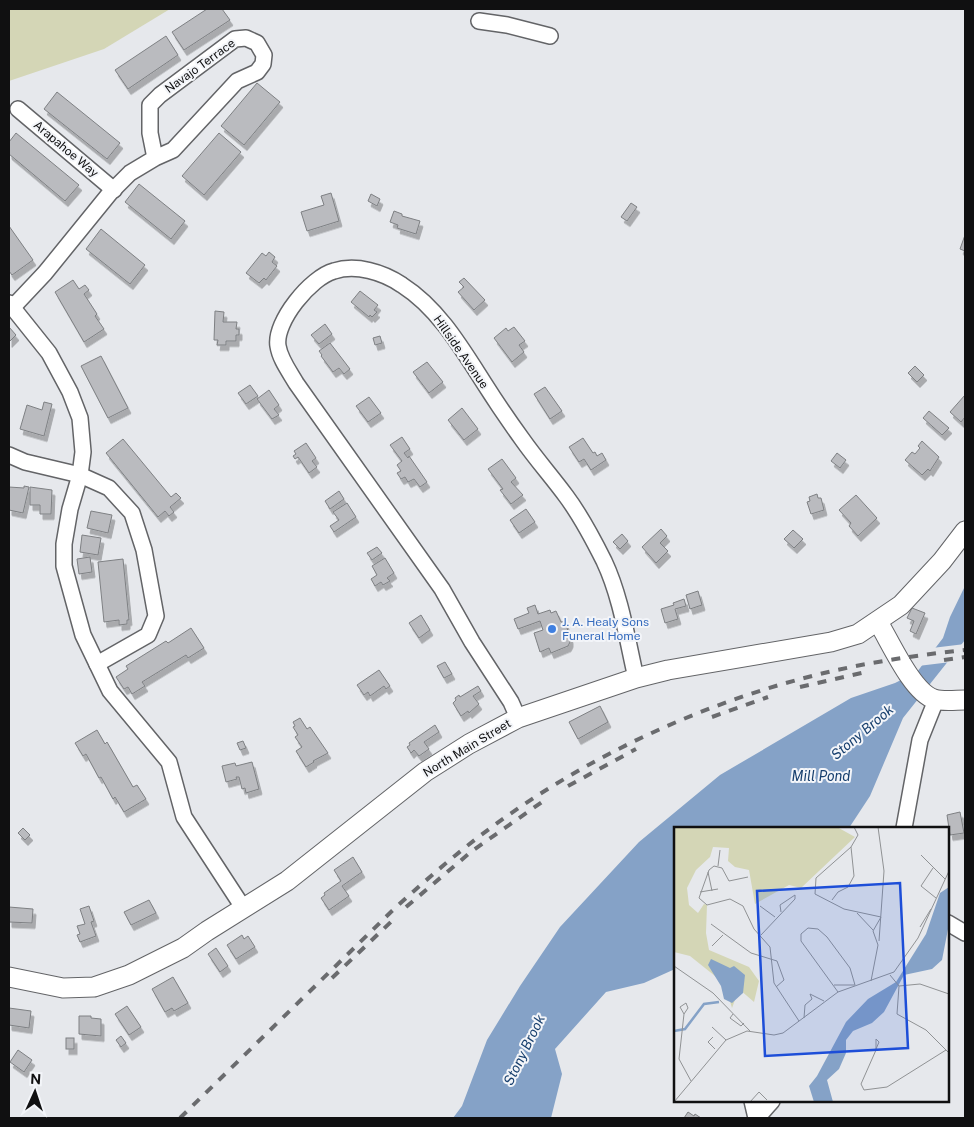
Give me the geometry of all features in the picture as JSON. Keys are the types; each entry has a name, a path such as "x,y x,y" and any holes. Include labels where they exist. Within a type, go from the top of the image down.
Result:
{"main road":[{"name":"North Main Street","path":"9,977 63,988 94,986 129,976 184,948 207,931 300,873 425,772 470,744 518,718 636,678 668,670 831,642 858,634 901,605 942,561 965,531"},
{"path":"878,622 906,671 930,697 965,700"}],"street":[{"path":"479,21 507,25 550,36"},
{"name":"Navajo Terrace","path":"11,305 45,273 130,173 173,150 237,81 257,72 264,64 264,55 257,43 246,38 235,39 160,95 150,105 150,133 155,158"},
{"name":"Arapahoe Way","path":"18,108 114,190"},
{"name":"Hillside Avenue","path":"518,718 511,702 472,642 442,589 296,383 282,359 278,345 278,336 287,313 310,286 333,271 353,268 362,269 400,284 415,294 437,316 459,344 523,440 567,497 604,561 616,594 636,678"},
{"path":"11,305 49,353 70,392 80,418 83,452 80,476 67,526 64,544 64,566 84,635 110,691 168,762 184,817 244,909"},
{"path":"9,455 25,462 80,476 109,488 132,513 144,550 156,616 148,635 97,664"},
{"path":"904,827 930,697"},
{"path":"949,923 965,933"},
{"path":"752,1102 756,1118"},
{"path":"756,1118 771,1102"}],"green space":[{"path":"9,9 170,9 104,49 9,81"}],"water":[{"name":"Mill Pond","path":"965,586 965,640 903,718 870,796 850,827 674,827 674,969 644,983 606,992 555,1049 562,1074 551,1118 453,1118 462,1106 487,1040 520,986 560,927 639,842 720,775 851,698 895,683 917,672 943,638 950,617"}],"pier":[{"path":"965,644 951,662 918,666 932,648"}],"building":[{"path":"207,9 222,9 230,20 184,50 172,32"},
{"path":"166,36 178,55 128,89 115,70"},
{"path":"257,83 280,102 244,145 221,126"},
{"path":"57,92 120,143 107,159 44,109"},
{"path":"16,133 79,185 65,201 9,154 9,142"},
{"path":"219,133 241,152 204,195 182,176"},
{"path":"139,184 185,221 171,239 125,202"},
{"path":"331,193 339,221 307,231 301,212 324,205 321,196"},
{"path":"371,194 380,199 377,206 368,201"},
{"path":"631,203 637,207 627,221 621,217"},
{"path":"394,211 402,214 402,216 420,221 416,234 397,228 398,225 390,222"},
{"path":"9,226 33,260 12,275 9,271"},
{"path":"101,229 145,265 130,284 86,249"},
{"path":"965,235 965,251 960,249"},
{"path":"269,252 275,257 272,262 277,266 266,280 264,278 259,283 246,273 262,253 266,256"},
{"path":"464,278 485,300 474,310 458,292 464,287 459,282"},
{"path":"73,280 79,289 85,285 89,290 84,294 104,329 84,342 55,292"},
{"path":"360,291 378,305 374,310 377,312 372,317 370,315 369,317 351,302"},
{"path":"215,311 224,312 223,322 237,322 236,329 239,329 239,335 236,335 236,341 226,341 226,345 217,345 218,340 214,340"},
{"path":"325,324 332,334 319,344 311,335"},
{"path":"9,327 16,335 9,342"},
{"path":"514,327 525,341 519,345 524,352 512,362 494,338 506,328 508,331"},
{"path":"380,336 382,343 375,345 373,338"},
{"path":"330,343 350,369 344,374 339,368 333,372 321,356 319,351"},
{"path":"101,356 128,408 108,418 81,366"},
{"path":"427,362 443,382 429,393 413,372"},
{"path":"915,366 924,375 917,382 908,373"},
{"path":"250,385 258,396 246,404 238,393"},
{"path":"545,387 562,411 550,419 534,394"},
{"path":"269,390 279,405 274,409 279,415 272,419 257,399"},
{"path":"965,395 965,417 961,422 950,412"},
{"path":"369,397 381,413 368,422 356,406"},
{"path":"44,402 52,404 44,436 20,429 27,405 42,410"},
{"path":"462,408 478,429 464,440 448,420"},
{"path":"929,411 949,428 942,435 923,418"},
{"path":"402,437 410,449 404,453 408,458 409,456 427,482 420,487 414,479 408,482 405,477 401,479 397,473 401,471 397,465 402,461 390,445"},
{"path":"583,438 593,453 595,452 597,456 602,453 606,460 591,470 584,459 579,462 569,447"},
{"path":"123,439 171,497 176,493 181,498 170,507 174,512 169,516 165,511 158,517 106,453"},
{"path":"922,441 939,457 930,471 928,469 922,475 905,460 912,452 915,454 920,448 918,446"},
{"path":"306,443 316,458 312,461 317,467 309,473 298,457 295,459 293,456 296,454 294,451"},
{"path":"837,453 846,460 840,468 831,461"},
{"path":"502,459 516,478 511,482 523,495 511,504 500,490 503,489 488,469"},
{"path":"24,486 29,487 23,513 9,510 9,487 24,488"},
{"path":"30,487 52,490 51,514 40,514 40,505 30,505"},
{"path":"339,491 344,499 330,509 325,501"},
{"path":"817,494 818,498 821,498 824,510 811,514 807,502 810,501 809,497"},
{"path":"856,495 877,518 858,536 849,526 851,523 839,510"},
{"path":"347,503 356,517 334,532 330,526 339,520 333,512"},
{"path":"526,509 535,522 519,533 510,520"},
{"path":"91,511 112,515 108,533 87,528"},
{"path":"661,529 667,536 660,543 668,551 656,563 642,547"},
{"path":"793,530 803,539 794,548 784,539"},
{"path":"622,534 628,541 620,549 613,542"},
{"path":"82,535 101,538 98,555 80,552"},
{"path":"377,547 382,553 372,560 367,553"},
{"path":"90,557 92,572 79,574 77,559"},
{"path":"385,558 394,573 387,578 390,581 383,585 381,582 375,586 371,579 377,575 372,566"},
{"path":"123,559 129,620 127,620 127,624 119,625 119,620 104,622 98,562"},
{"path":"698,591 702,605 690,609 686,595"},
{"path":"684,599 686,606 675,609 678,619 665,623 661,609 674,605 673,603"},
{"path":"535,605 538,614 550,610 551,613 556,611 561,622 565,621 570,638 568,646 551,653 549,648 540,652 534,633 543,630 540,621 518,629 514,619 529,613 527,608"},
{"path":"912,608 925,613 916,634 910,631 914,621 907,618"},
{"path":"421,615 430,630 419,638 409,623"},
{"path":"191,628 204,648 188,658 186,655 142,682 145,686 132,694 128,687 124,689 116,677 128,669 126,666"},
{"path":"445,662 452,674 444,678 437,666"},
{"path":"379,670 390,686 386,689 384,686 370,696 368,692 364,695 357,685"},
{"path":"478,686 481,691 473,696 479,704 469,713 468,711 461,716 453,703 456,700 455,698"},
{"path":"600,706 608,722 578,739 569,722"},
{"path":"300,718 307,729 310,727 328,753 306,767 296,751 302,747 295,737 298,735 293,727 295,726 293,722"},
{"path":"435,725 439,732 424,742 429,749 419,756 414,750 411,753 407,747 410,745 409,743"},
{"path":"97,730 105,744 107,742 133,787 137,785 146,799 124,812 115,797 113,799 101,777 99,778 86,754 83,756 75,743"},
{"path":"243,741 246,748 240,750 237,743"},
{"path":"252,762 259,789 246,793 245,788 242,789 239,777 226,782 222,766 235,763 236,766"},
{"path":"960,812 964,833 950,835 947,815"},
{"path":"23,828 30,835 25,840 18,833"},
{"path":"353,857 362,872 342,886 349,896 329,910 321,898 325,895 324,893 341,881 334,870"},
{"path":"149,900 156,913 131,925 124,912"},
{"path":"89,906 94,921 91,922 96,936 80,942 77,935 80,934 77,926 85,924 80,909"},
{"path":"9,907 33,909 32,923 9,922"},
{"path":"242,935 244,939 248,936 255,947 236,959 227,945"},
{"path":"216,948 228,966 220,972 208,954"},
{"path":"173,977 188,1003 174,1011 172,1008 165,1012 152,989"},
{"path":"127,1006 141,1027 129,1035 115,1014"},
{"path":"9,1008 31,1011 29,1028 9,1025"},
{"path":"79,1016 91,1016 91,1018 101,1019 101,1036 79,1034"},
{"path":"121,1036 126,1043 121,1047 116,1040"},
{"path":"66,1038 74,1038 74,1049 66,1049"},
{"path":"18,1050 32,1060 24,1072 10,1062"},
{"path":"688,1112 694,1116 695,1114 701,1118 684,1118"}],"railway":[{"path":"180,1118 394,909 419,887 496,824 571,775 652,733 694,715 780,685 859,665 965,650"},
{"path":"944,660 965,657"},
{"path":"800,687 870,671"},
{"path":"712,717 768,697"},
{"path":"568,786 636,749"},
{"path":"406,907 472,851 542,802"},
{"path":"332,978 394,919"}],"place":[{"name":"J. A. Healy Sons Funeral Home","path":"552,629"}],"water label":[{"name":"Stony Brook","path":"862,732"},
{"name":"Stony Brook","path":"524,1050"}]}
